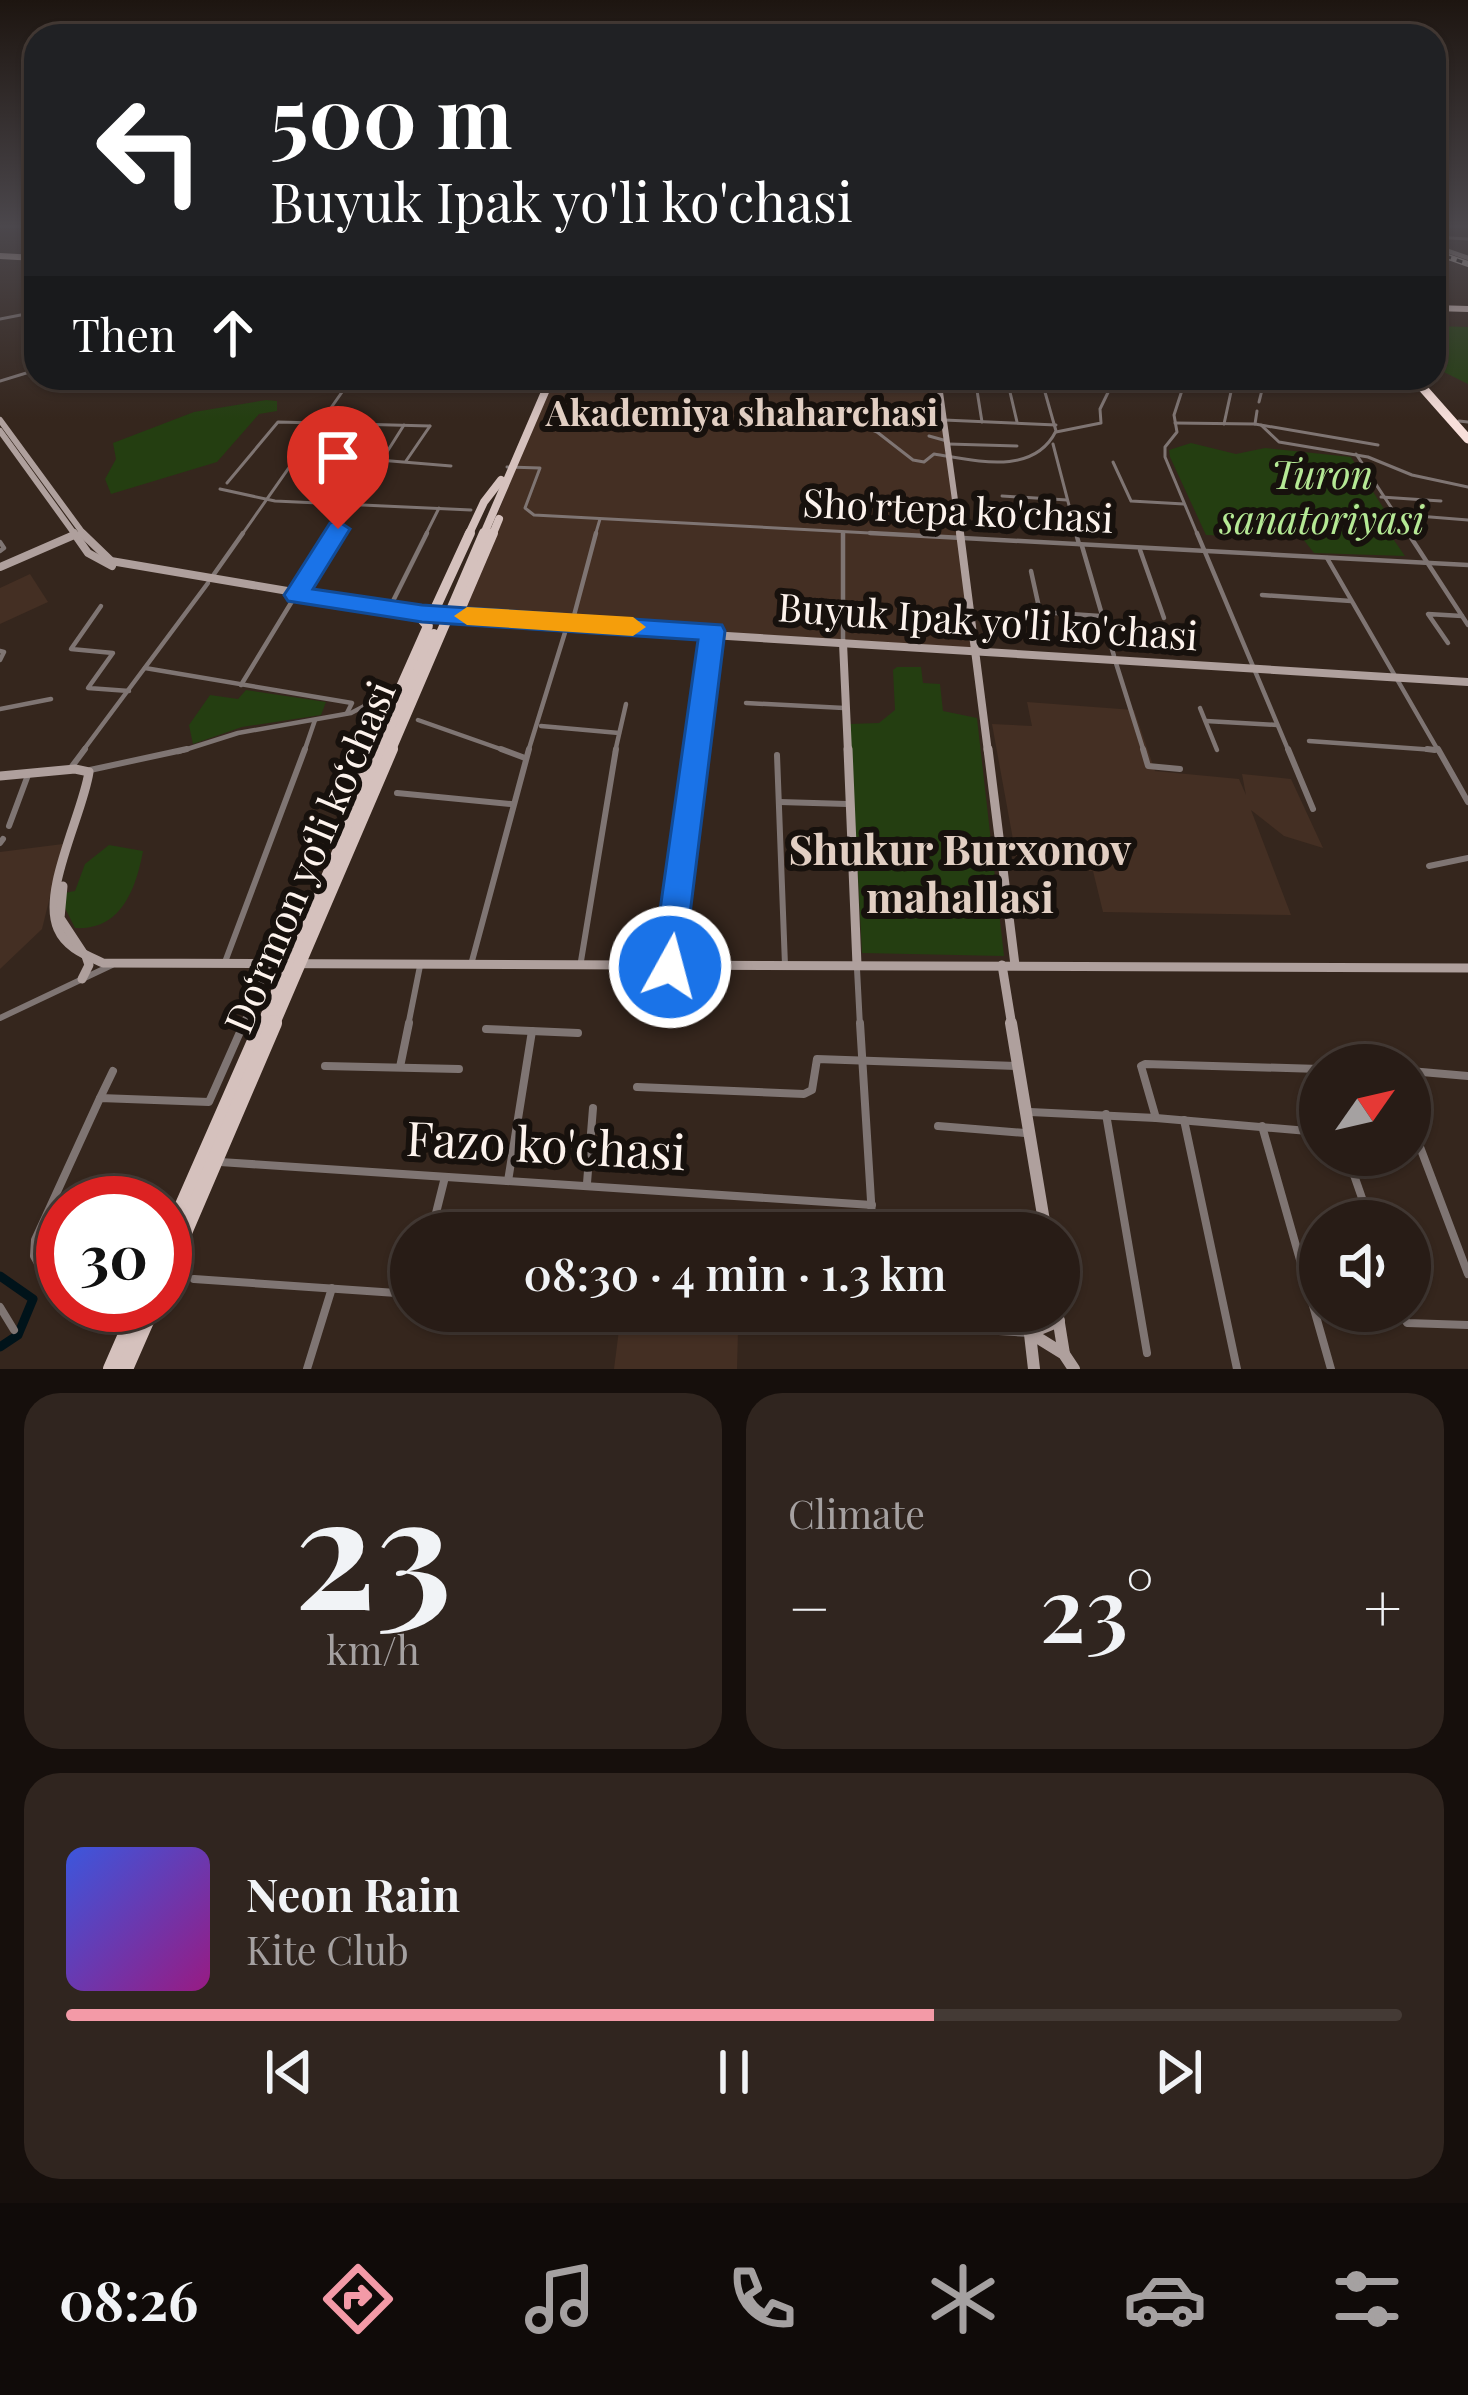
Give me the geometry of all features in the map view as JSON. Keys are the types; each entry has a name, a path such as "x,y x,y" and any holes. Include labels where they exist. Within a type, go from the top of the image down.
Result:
{"highway":[{"path":"1429,390 1468,435"},
{"path":"1431,390 1464,421 1468,435"}],"main road":[{"name":"Do‘rmon yo‘li ko‘chasi","path":"192,1213 544,390"},
{"name":"Do‘rmon yo‘li ko‘chasi","path":"510,467 546,390"},
{"name":"Do‘rmon yo‘li ko‘chasi","path":"192,1188 295,965 343,840 504,481"},
{"path":"343,840 350,802 428,626 428,616 484,502 504,481"},
{"path":"458,617 502,512 504,481"},
{"path":"111,1369 127,1332"},
{"path":"125,1369 141,1332"}],"street":[{"path":"70,767 269,500 344,390"},
{"path":"940,390 977,649 1008,965 1043,1212"},
{"path":"977,390 982,422"},
{"path":"1045,390 1067,500 1148,766 1180,770"},
{"path":"944,421 1056,428 1101,424 1100,409 1109,390"},
{"path":"1183,390 1176,435 1165,457 1313,809"},
{"path":"1224,424 1231,390"},
{"path":"1258,402 1262,390"},
{"path":"1010,392 1018,424"},
{"path":"797,398 877,432 913,460 923,462 935,452 1010,465 1052,443"},
{"path":"1257,411 1258,424 1279,442 1356,454 1412,475 1468,487"},
{"name":"Buyuk Ipak yo'li ko'chasi","path":"0,420 2,432 102,563 428,616 1468,680"},
{"path":"227,483 277,422 430,426 406,461"},
{"path":"1175,423 1258,424 1378,445"},
{"path":"241,686 404,425"},
{"path":"928,436 947,442 1017,446"},
{"path":"1356,454 1468,625"},
{"path":"379,460 451,466"},
{"path":"1113,462 1131,501 1185,504"},
{"name":"Sho'rtepa ko'chasi","path":"510,467 540,468 525,508 528,513 1468,565"},
{"path":"220,489 269,500 471,510"},
{"path":"1002,496 1067,500"},
{"path":"1381,497 1442,501"},
{"path":"388,611 439,508"},
{"path":"1393,514 1468,520"},
{"path":"471,965 512,805 600,519"},
{"path":"843,532 848,804 873,1212"},
{"path":"0,567 78,533"},
{"path":"0,542 0,551"},
{"path":"1139,547 1164,618"},
{"path":"1326,557 1468,802"},
{"path":"1031,571 1042,613 1102,616"},
{"path":"1262,595 1351,601"},
{"path":"101,607 71,649 112,652 87,686 129,692"},
{"path":"1448,643 1428,614 1462,616"},
{"path":"670,967 712,633"},
{"path":"145,668 352,703 345,715"},
{"path":"376,703 400,687"},
{"path":"0,709 51,699"},
{"path":"326,718 332,700"},
{"path":"0,775 91,769 345,715 394,700"},
{"path":"746,703 844,708"},
{"path":"580,966 603,805 626,704"},
{"path":"1200,708 1217,750"},
{"path":"224,964 283,818 315,720"},
{"path":"418,720 528,758"},
{"path":"1206,722 1277,725"},
{"path":"539,726 620,733"},
{"path":"1309,741 1438,751"},
{"path":"777,755 785,965"},
{"path":"91,769 53,902 54,923 64,942 85,955 117,963 1468,968"},
{"path":"9,826 28,771"},
{"path":"397,793 512,805"},
{"path":"780,802 848,804"},
{"path":"1429,866 1468,858"},
{"path":"82,979 89,965 85,955"},
{"path":"0,1018 117,963"},
{"path":"100,1098 209,1102 269,964"},
{"path":"400,1067 421,965"},
{"path":"486,1029 578,1034"},
{"path":"508,1181 532,1031"},
{"path":"637,1088 804,1094 812,1090 817,1059 1021,1066"},
{"path":"1156,1118 1142,1064 1299,1068"},
{"path":"325,1066 459,1069"},
{"path":"64,1176 112,1071"},
{"path":"1431,1073 1468,1076"},
{"path":"586,1183 593,1108"},
{"path":"1028,1112 1299,1130"},
{"path":"1106,1114 1147,1353"},
{"path":"1184,1120 1237,1369"},
{"path":"938,1126 1031,1134"},
{"path":"1262,1126 1331,1369"},
{"name":"Fazo ko'chasi","path":"214,1162 872,1204"},
{"path":"1428,1176 1468,1274"},
{"path":"436,1212 445,1177"},
{"path":"194,1279 390,1292"},
{"path":"308,1369 332,1288"},
{"path":"0,1307 14,1330"},
{"path":"1431,1324 1468,1325"},
{"path":"1020,1332 1064,1354 1074,1369"},
{"path":"1061,1332 1064,1354"},
{"path":"1030,1333 1034,1369"}],"shaded area":[{"name":"Akademiya shaharchasi","path":"546,390 940,390 977,648 466,616 460,610"},
{"path":"30,574 48,602 0,624 0,588"},
{"path":"1027,702 1134,710 1155,771 1239,779 1246,795 1242,774 1291,779 1323,848 1284,836 1251,810 1291,915 1103,912 1093,871 1018,867 992,724 1032,726"},
{"path":"63,844 42,929 0,969 0,852"},
{"path":"619,1332 738,1332 737,1369 614,1369"}],"green space":[{"path":"1446,326 1468,327 1468,384 1446,373"},
{"path":"277,401 277,411 259,414 217,462 111,494 105,479 116,459 113,443 194,412"},
{"name":"Turon sanatoriyasi","path":"1191,443 1236,454 1265,448 1351,457 1393,523 1382,523 1405,556 1314,553 1303,539 1206,535 1170,457 1169,450"},
{"path":"921,667 923,683 940,684 943,711 977,718 1004,956 862,953 850,724 879,723 895,710 893,670"},
{"path":"246,690 326,702 321,715 242,727 193,744 189,725 210,695 238,699"},
{"path":"109,845 143,851 131,893 104,923 75,928 64,906 64,893 75,891 85,864"}],"waterway":[{"path":"0,1276 33,1299 18,1335 0,1347"}],"slow traffic":[{"path":"467,616 633,627"}],"district":[{"name":"Akademiya shaharchasi","path":"742,413"},
{"name":"Shukur Burxonov mahallasi","path":"960,874"}],"route":[{"path":"338,529 296,595 422,614 712,631 670,967"}]}
